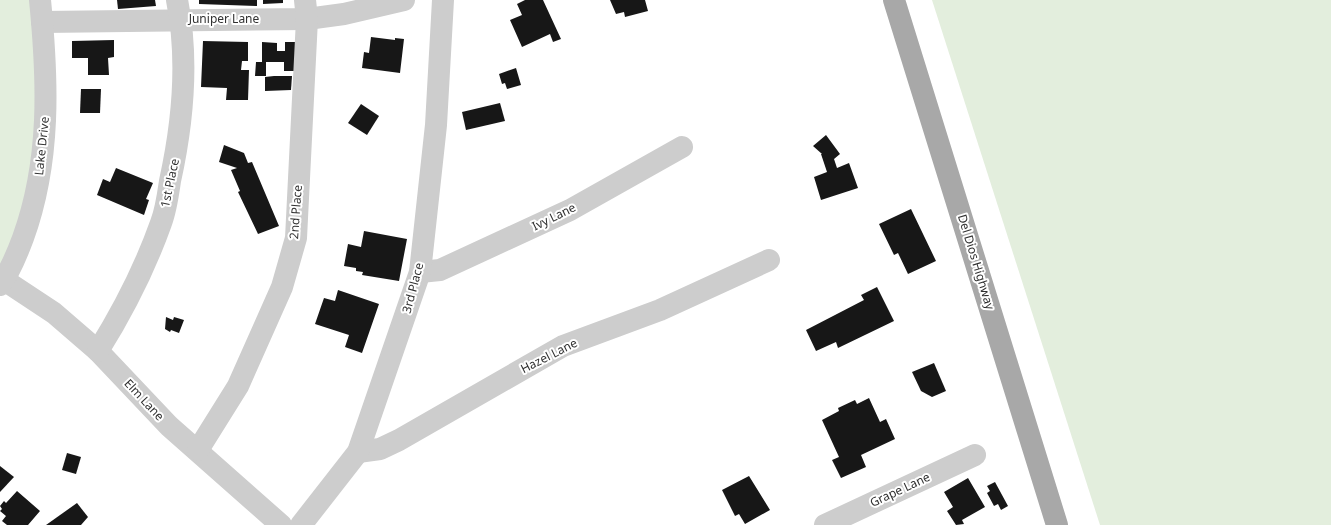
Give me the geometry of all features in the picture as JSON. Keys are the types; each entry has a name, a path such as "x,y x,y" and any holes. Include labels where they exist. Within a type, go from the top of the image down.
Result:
{"main road":[{"name":"Del Dios Highway","path":"894,0 1057,525"}],"street":[{"name":"Lake Drive","path":"2,283 18,251 29,220 43,160 46,66 40,0"},
{"name":"Juniper Lane","path":"42,22 179,10 306,9 344,14 404,0"},
{"name":"3rd Place","path":"301,525 358,452 420,272 436,125 443,0"},
{"name":"2nd Place","path":"198,450 238,386 282,287 296,238 306,9"},
{"name":"1st Place","path":"98,351 123,311 162,222 180,138 184,59 179,10"},
{"name":"Ivy Lane","path":"420,272 440,270 570,210 682,146"},
{"name":"Hazel Lane","path":"358,452 380,449 399,440 563,346 660,310 769,260"},
{"name":"Elm Lane","path":"2,283 54,313 98,351 169,426 198,450 281,525"},
{"name":"Grape Lane","path":"825,525 975,455"}],"green space":[{"path":"0,0 40,0 43,160 0,269"},
{"path":"932,0 1331,0 1331,525 1100,525"}],"building":[{"path":"117,0 155,0 156,6 118,9"},
{"path":"199,0 257,0 257,6 199,4"},
{"path":"263,0 283,0 283,3 263,4"},
{"path":"525,0 543,0 561,39 553,42 550,34 522,47 510,20 522,15 517,4"},
{"path":"610,0 645,0 648,11 625,17 624,12 616,14"},
{"path":"371,37 395,40 395,38 404,39 400,73 362,68 364,52 369,53"},
{"path":"114,40 114,57 108,58 109,75 88,75 88,58 72,58 72,41"},
{"path":"203,41 248,42 248,61 242,61 241,70 249,70 248,100 226,100 227,88 201,87"},
{"path":"262,42 277,43 277,51 285,51 285,42 296,42 295,71 284,71 284,62 266,62 266,76 255,76 256,62 262,62"},
{"path":"516,68 521,85 507,89 505,83 502,84 499,74"},
{"path":"292,76 291,90 265,91 265,77"},
{"path":"81,89 101,89 100,113 80,113"},
{"path":"500,103 505,121 466,130 462,112"},
{"path":"361,104 379,116 367,135 348,123"},
{"path":"826,135 840,154 834,159 837,168 849,163 858,188 821,200 814,177 827,172 822,154 813,146"},
{"path":"224,145 244,153 248,163 252,162 279,226 258,234 238,192 240,191 231,170 237,168 219,162"},
{"path":"116,168 153,183 146,199 149,200 144,215 97,195 103,179 110,182"},
{"path":"911,209 936,261 908,274 898,253 894,255 879,224"},
{"path":"364,231 407,239 399,281 362,275 363,272 356,271 356,268 344,266 348,244 361,247"},
{"path":"877,287 894,321 838,348 836,342 816,351 806,330 864,300 861,295"},
{"path":"338,290 379,304 362,353 345,347 349,335 315,324 324,298 335,301"},
{"path":"166,317 173,320 174,317 184,320 179,333 171,330 170,332 165,329"},
{"path":"934,363 946,391 932,397 921,391 912,372"},
{"path":"869,398 880,422 886,419 895,439 861,455 866,467 841,478 832,460 839,457 822,420 839,411 838,408 855,400 857,404"},
{"path":"67,453 81,457 76,474 62,470"},
{"path":"0,466 14,477 0,492"},
{"path":"749,476 770,510 745,524 739,514 735,516 722,490"},
{"path":"968,478 985,507 962,520 964,524 956,525 947,511 953,507 944,492"},
{"path":"995,482 1008,506 1001,510 998,504 994,506 987,493 990,491 987,486"},
{"path":"17,491 40,511 28,525 7,525 2,521 6,516 0,511 2,509 0,506 4,501 6,503"},
{"path":"77,503 88,517 81,525 46,525"}]}
